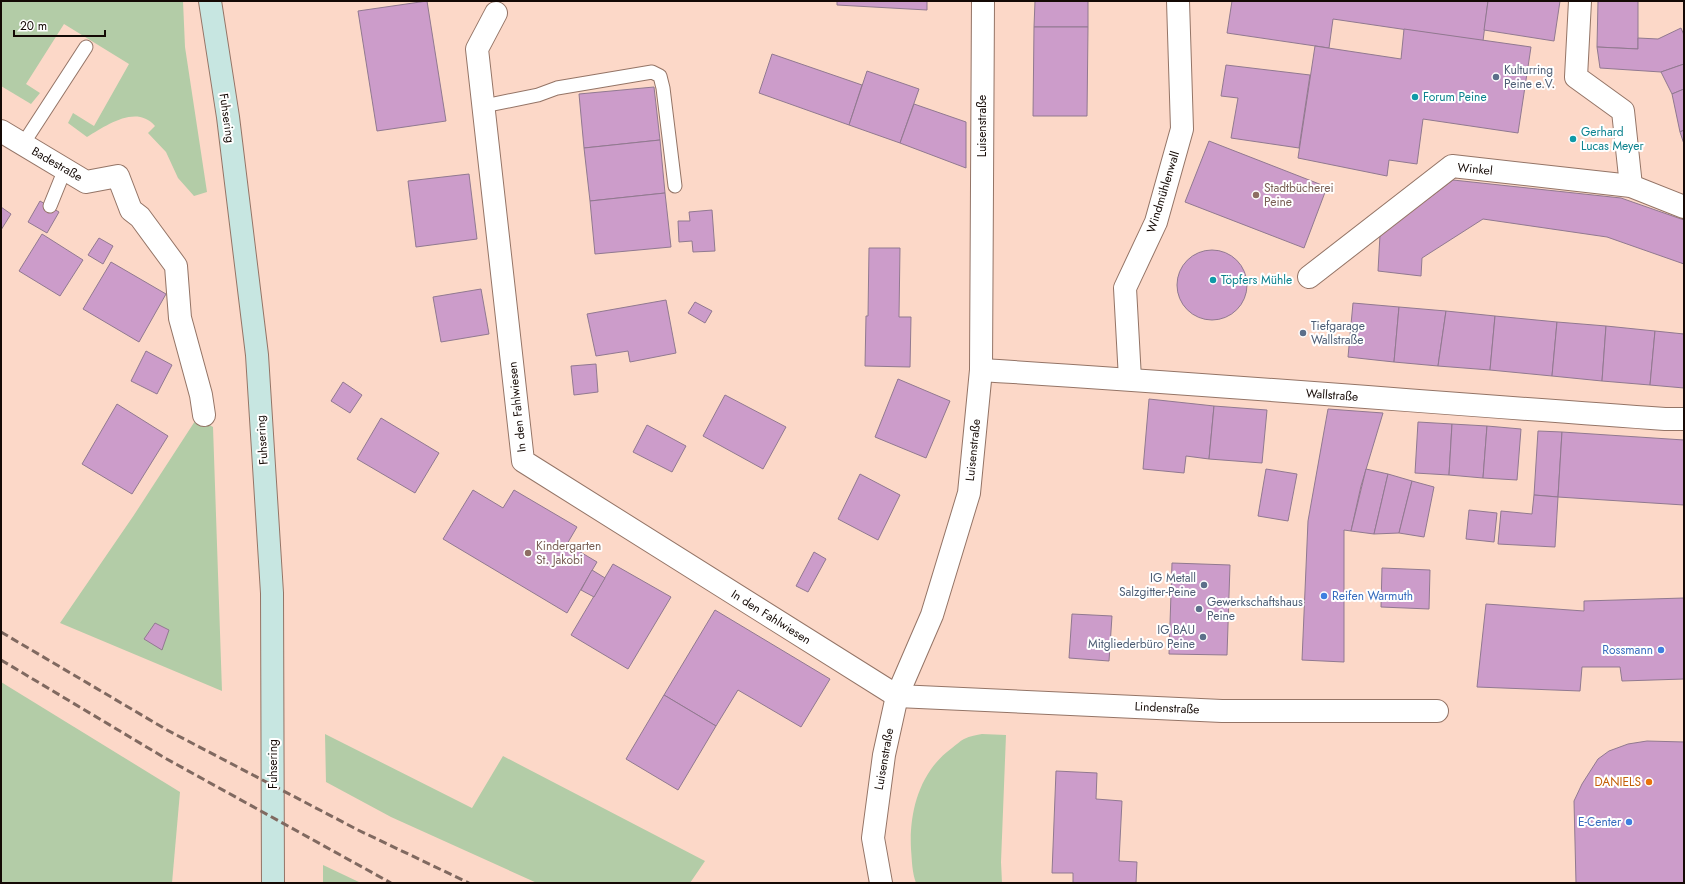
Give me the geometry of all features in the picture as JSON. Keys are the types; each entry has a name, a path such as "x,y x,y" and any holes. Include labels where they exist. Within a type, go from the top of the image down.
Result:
{"street":[{"name":"Fuhsering","path":"210,1 228,117 257,356 272,593 273,883"},
{"name":"Luisenstraße","path":"881,883 873,838 884,755 896,696 932,614 969,493 981,370 983,1"},
{"name":"Windmühlenwall","path":"1130,379 1125,288 1156,222 1182,129 1178,1"},
{"path":"1580,1 1576,77 1623,111 1631,186"},
{"name":"In den Fahlwiesen","path":"496,13 477,49 523,461 896,696"},
{"name":"Badestraße","path":"1,131 86,182 118,176 131,210 140,217 176,266 180,318 201,395 204,415"},
{"name":"Winkel","path":"1308,277 1452,166 1631,186 1684,207"},
{"name":"Wallstraße","path":"981,370 1130,379 1322,395 1675,419"},
{"name":"Lindenstraße","path":"896,696 1222,711 1437,711"}],"lane":[{"path":"23,144 86,47"},
{"path":"484,106 538,95 557,88 652,72 660,76 663,88 674,186"},
{"path":"50,206 65,169"}],"green space":[{"path":"1,1 183,1 185,47 207,192 194,196 178,178 166,152 148,133 155,126 147,120 139,117 121,119 87,137 68,123 73,113 94,126 129,64 64,24 26,84 40,93 31,104 1,86"},
{"path":"197,418 213,427 222,691 60,623 134,515"},
{"path":"1,682 180,792 172,883 1,883"},
{"path":"325,734 472,808 503,756 705,861 690,883 537,883 391,817 326,782"},
{"path":"982,734 1006,735 1001,862 1002,883 916,883 912,866 912,820 924,780 941,757 962,740 971,736"},
{"path":"323,865 361,883 323,883"}],"building":[{"path":"427,1 446,121 377,131 358,11"},
{"path":"837,1 927,1 927,10 837,5"},
{"path":"1035,1 1088,1 1088,27 1034,27"},
{"path":"1232,1 1488,1 1483,41 1333,19 1329,48 1227,33"},
{"path":"1488,1 1560,1 1554,41 1484,30"},
{"path":"1598,1 1638,1 1638,49 1597,47"},
{"path":"1034,27 1088,27 1087,116 1033,116"},
{"path":"1681,28 1684,35 1684,64 1661,72 1600,68 1597,47 1638,49 1638,38 1658,39"},
{"name":"Forum Peine","path":"1404,29 1531,47 1518,133 1423,119 1417,164 1389,160 1387,176 1298,158 1315,46 1401,59"},
{"path":"772,54 862,85 849,125 759,93"},
{"path":"1684,64 1684,89 1672,94 1661,72"},
{"path":"1226,65 1310,75 1299,148 1231,138 1238,98 1221,96"},
{"path":"867,71 919,89 900,143 849,125"},
{"path":"654,87 660,140 584,148 579,94"},
{"path":"1684,89 1684,130 1680,132 1672,94"},
{"path":"914,104 966,122 966,168 900,143"},
{"path":"1684,130 1684,144 1680,132"},
{"path":"660,140 665,193 590,201 584,148"},
{"name":"Stadtbücherei Peine","path":"1209,141 1327,187 1304,248 1185,202"},
{"path":"469,174 477,239 416,247 408,181"},
{"path":"1453,180 1621,198 1684,220 1684,264 1607,237 1483,219 1422,258 1421,276 1378,271 1380,235"},
{"path":"665,193 671,247 595,254 590,201"},
{"path":"40,201 59,212 47,233 28,222"},
{"path":"1,207 11,214 1,230"},
{"path":"712,210 715,251 693,252 692,241 679,242 678,221 690,221 689,212"},
{"path":"42,234 83,260 60,296 19,271"},
{"path":"99,238 113,246 103,264 88,255"},
{"path":"869,248 900,248 899,317 911,317 910,367 865,366 866,316 868,316"},
{"name":"Töpfers Mühle","path":"1212,250 1225,253 1237,260 1244,272 1247,285 1244,298 1237,310 1225,317 1212,320 1199,317 1187,310 1180,298 1177,285 1180,272 1187,260 1199,253"},
{"path":"111,262 166,294 139,342 83,309"},
{"path":"481,289 489,334 441,342 433,297"},
{"path":"666,300 676,353 630,362 628,351 596,356 587,314"},
{"path":"695,302 712,311 705,323 688,313"},
{"path":"1353,303 1399,307 1394,362 1348,357"},
{"path":"1399,307 1446,311 1438,366 1394,362"},
{"path":"1446,311 1495,316 1490,370 1438,366"},
{"path":"1495,316 1557,322 1552,376 1490,370"},
{"path":"1557,322 1606,326 1602,381 1552,376"},
{"path":"1606,326 1655,331 1650,385 1602,381"},
{"path":"1655,331 1684,334 1684,388 1650,385"},
{"path":"146,351 172,365 157,394 131,381"},
{"path":"596,364 598,392 574,395 571,366"},
{"path":"898,379 950,401 926,458 875,437"},
{"path":"343,382 362,395 350,413 331,401"},
{"path":"725,395 786,427 763,469 703,436"},
{"path":"1149,399 1214,406 1209,459 1186,456 1184,473 1143,469"},
{"path":"117,404 168,436 132,494 82,464"},
{"path":"1214,406 1267,410 1262,463 1209,459"},
{"name":"Reifen Warmuth","path":"1328,409 1383,413 1361,486 1351,531 1344,530 1344,662 1302,660 1308,521"},
{"path":"381,418 439,453 415,493 357,459"},
{"path":"1418,422 1452,424 1449,475 1415,473"},
{"path":"1452,424 1487,426 1483,478 1449,475"},
{"path":"647,425 686,446 672,472 633,452"},
{"path":"1487,426 1521,429 1517,480 1483,478"},
{"path":"1538,431 1562,432 1558,497 1534,495"},
{"path":"1562,432 1684,440 1684,505 1558,497"},
{"path":"1266,469 1297,474 1288,521 1258,516"},
{"path":"1366,469 1388,474 1374,534 1351,531"},
{"path":"860,474 900,495 878,540 838,519"},
{"path":"1388,474 1412,481 1399,533 1374,534"},
{"path":"1412,481 1434,487 1424,537 1399,533"},
{"path":"473,490 503,508 514,490 577,527 567,544 597,562 567,613 443,539"},
{"path":"1534,495 1558,497 1555,547 1498,544 1501,511 1532,514"},
{"path":"1469,510 1497,513 1494,542 1466,539"},
{"path":"814,552 826,559 808,592 796,586"},
{"name":"Gewerkschaftshaus Peine","path":"1172,563 1230,565 1227,655 1169,654"},
{"path":"613,564 671,597 628,669 571,635"},
{"path":"1382,568 1430,570 1429,609 1381,607"},
{"path":"592,570 605,578 594,597 581,590"},
{"path":"1684,598 1684,679 1622,681 1620,667 1582,667 1580,691 1477,687 1486,604 1584,611 1584,601"},
{"path":"715,610 830,679 801,727 738,690 716,726 664,695"},
{"path":"1072,614 1112,616 1109,661 1069,658"},
{"path":"155,623 169,630 162,650 144,639"},
{"path":"664,695 716,726 678,790 626,759"},
{"name":"E-Center","path":"1647,741 1684,742 1684,883 1576,883 1574,801 1582,784 1598,759 1609,751 1628,744"},
{"path":"1056,771 1097,773 1096,799 1122,801 1119,861 1137,862 1136,883 1073,883 1073,873 1052,873"}],"railway":[{"path":"1,632 167,730 358,830 469,883"},
{"path":"1,660 165,758 391,883"}],"place":[{"name":"Kulturring Peine e.V.","path":"1496,77"},
{"name":"Forum Peine","path":"1415,97"},
{"name":"Gerhard Lucas Meyer","path":"1573,139"},
{"name":"Stadtbücherei Peine","path":"1256,195"},
{"name":"Töpfers Mühle","path":"1213,280"},
{"name":"Tiefgarage Wallstraße","path":"1303,333"},
{"name":"Kindergarten St. Jakobi","path":"528,553"},
{"name":"IG Metall Salzgitter-Peine","path":"1204,585"},
{"name":"Reifen Warmuth","path":"1324,596"},
{"name":"Gewerkschaftshaus Peine","path":"1199,609"},
{"name":"IG BAU Mitgliederbüro Peine","path":"1203,637"},
{"name":"Rossmann","path":"1661,650"},
{"name":"DANIELS","path":"1649,782"},
{"name":"E-Center","path":"1629,822"}]}
